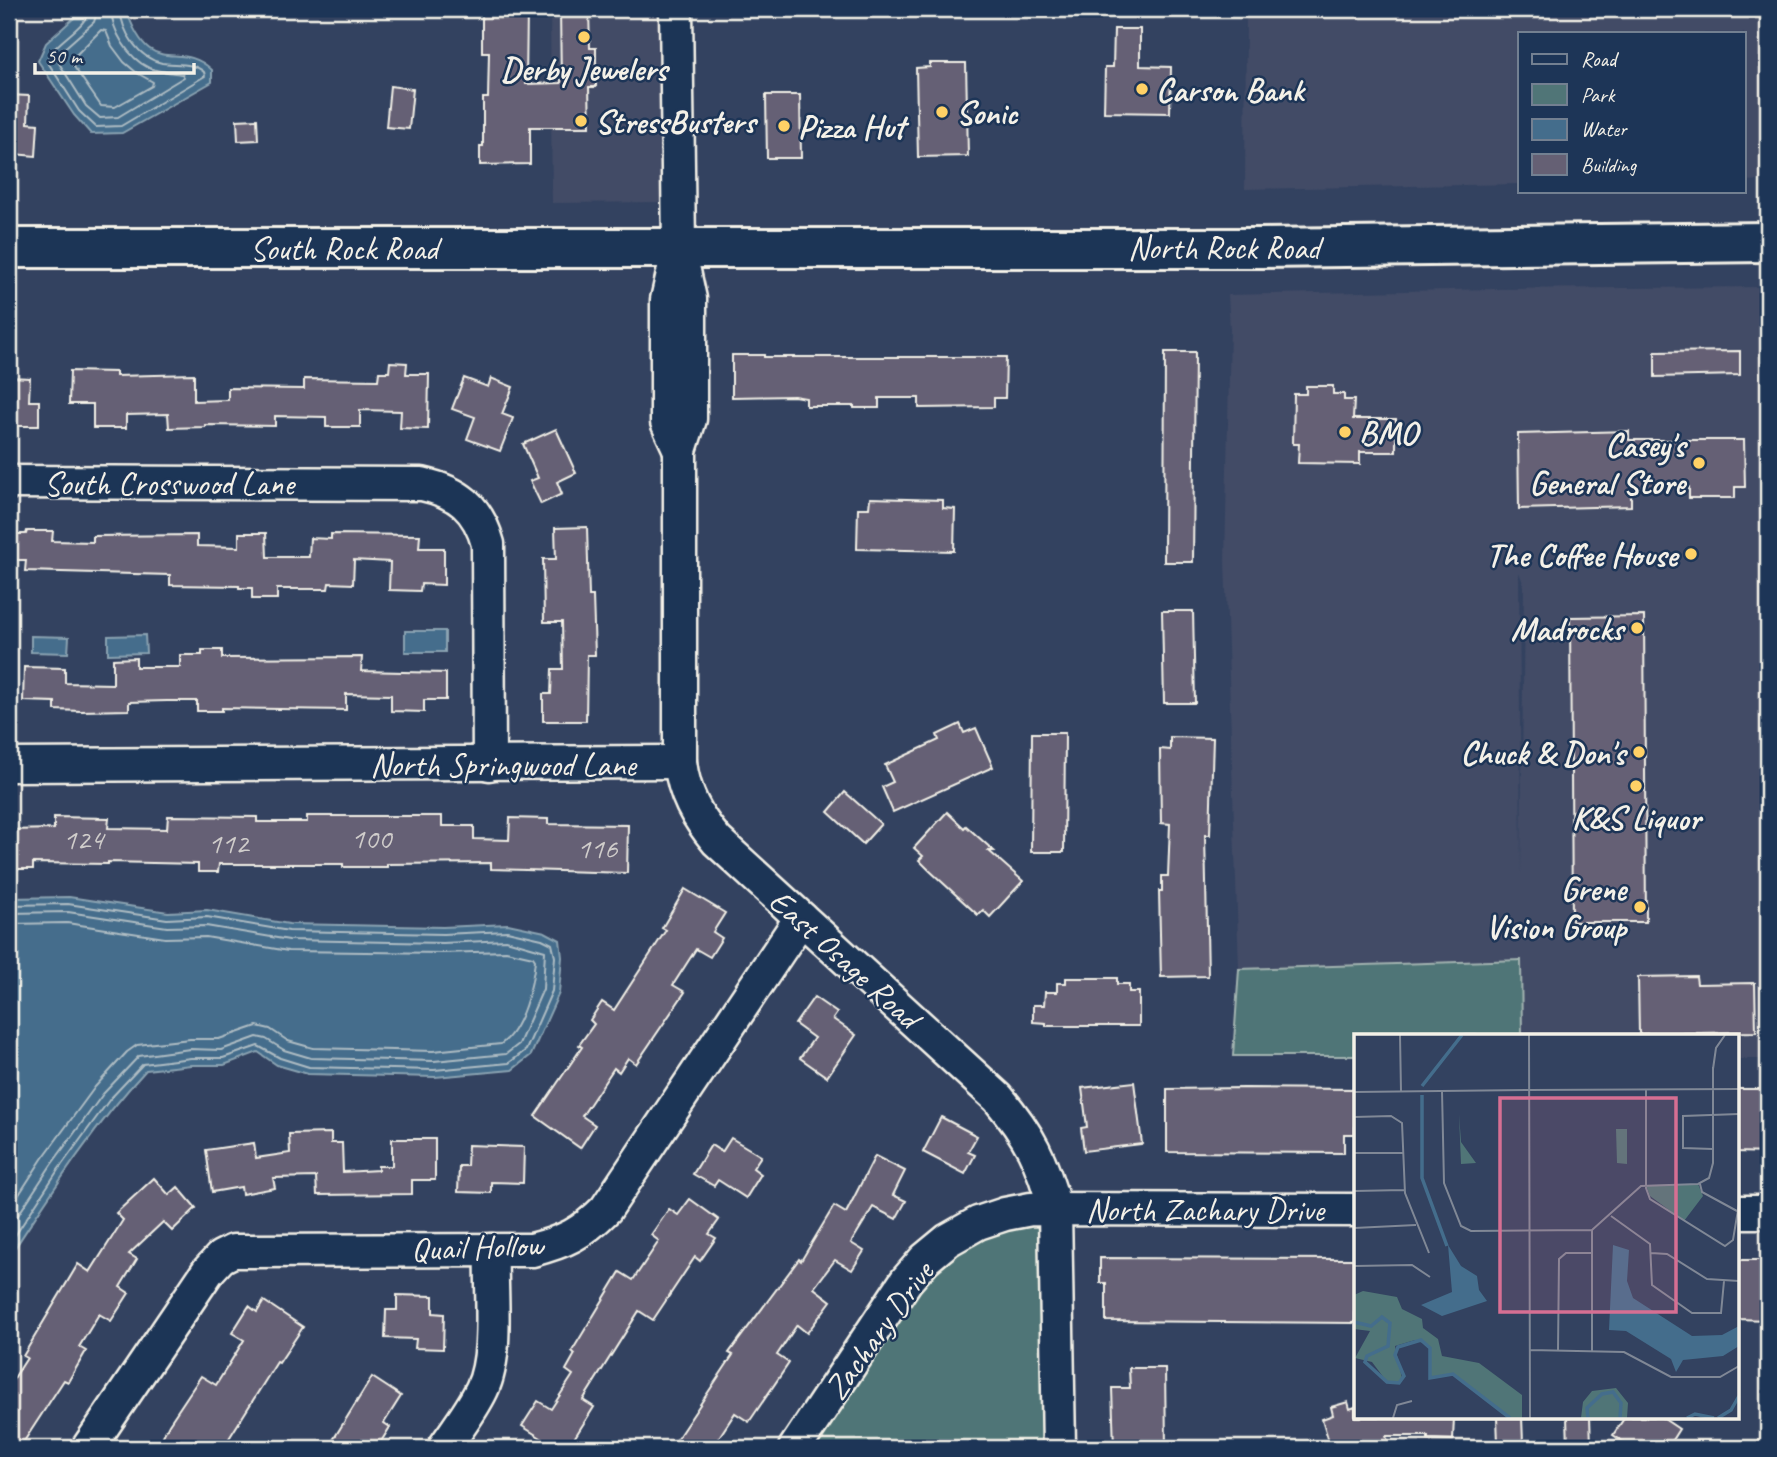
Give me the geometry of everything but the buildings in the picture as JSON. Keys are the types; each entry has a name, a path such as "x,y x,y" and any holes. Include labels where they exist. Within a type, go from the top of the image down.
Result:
{"main road":[{"name":"North Rock Road","path":"679,248 1260,248 1768,242"},
{"name":"South Rock Road","path":"9,248 679,248"}],"street":[{"name":"East Osage Road","path":"676,9 679,248 667,300 667,422 680,450 680,762 683,782 698,819 716,841 998,1098 1018,1121 1033,1145 1044,1170 1055,1209 1059,1448"},
{"name":"South Crosswood Lane","path":"9,482 432,486 450,492 465,502 477,517 488,544 489,764"},
{"name":"North Springwood Lane","path":"9,765 680,762"},
{"name":"Quail Hollow","path":"88,1448 194,1291 221,1257 233,1251 532,1250 564,1242 592,1223 606,1209 801,918"},
{"name":"Zachary Drive","path":"795,1448 906,1281 925,1259 948,1240 978,1223 1031,1209 1055,1209"},
{"name":"North Zachary Drive","path":"1055,1209 1354,1210"},
{"path":"1738,1212 1768,1212"},
{"path":"444,1448 482,1389 489,1370 492,1250"}],"shaded area":[{"path":"550,9 663,9 666,202 552,203"},
{"path":"1246,9 1768,9 1768,180 1746,181 1746,32 1518,32 1518,184 1245,189"},
{"path":"1768,287 1768,1059 1738,1059 1738,1034 1522,1034 1521,960 1239,969 1225,561 1230,329 1228,295","holes":["1519,572 1524,586 1521,874"]}],"green space":[{"path":"1521,960 1522,1034 1354,1034 1354,1056 1233,1056 1239,969"},
{"path":"1055,1209 1059,1448 809,1448 913,1291 965,1244"}],"water":[{"path":"84,9 126,9 135,32 145,45 155,52 200,61 212,70 212,82 122,133 91,134 74,115 38,61 46,43"},
{"path":"405,631 445,631 445,652 405,652"},
{"path":"145,635 146,653 108,654 108,636"},
{"path":"31,636 69,637 68,653 31,652"},
{"path":"69,897 168,912 207,910 289,924 443,927 508,924 545,932 560,940 562,957 559,993 531,1055 512,1070 435,1077 308,1074 277,1065 258,1052 224,1065 191,1065 146,1070 90,1137 9,1257 9,898"}],"place":[{"name":"Derby Jewelers","path":"584,37"},
{"name":"Carson Bank","path":"1142,89"},
{"name":"Sonic","path":"942,112"},
{"name":"StressBusters","path":"581,121"},
{"name":"Pizza Hut","path":"784,126"},
{"name":"BMO","path":"1345,432"},
{"name":"Casey's General Store","path":"1699,463"},
{"name":"The Coffee House","path":"1691,554"},
{"name":"Madrocks","path":"1637,628"},
{"name":"Chuck & Don's","path":"1639,752"},
{"name":"K&S Liquor","path":"1636,786"},
{"name":"Grene Vision Group","path":"1640,907"}]}
